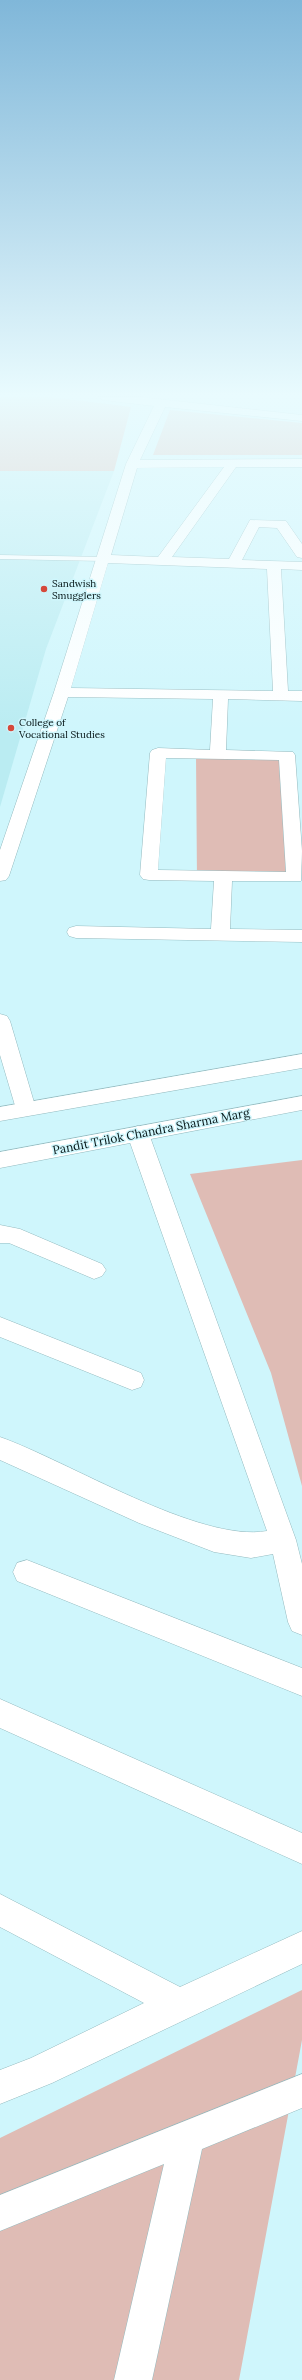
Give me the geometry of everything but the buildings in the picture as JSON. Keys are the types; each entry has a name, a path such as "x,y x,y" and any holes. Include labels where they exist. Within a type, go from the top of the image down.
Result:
{"street":[{"path":"0,876 5,844 62,692 119,508"},
{"path":"162,561 200,508"},
{"path":"233,564 255,523 281,524 302,554"},
{"path":"104,559 302,566"},
{"path":"274,565 281,696"},
{"path":"62,692 302,696"},
{"path":"218,755 221,695"},
{"path":"158,754 218,755 287,755 294,877 149,875 158,754"},
{"path":"220,935 223,876"},
{"path":"76,932 302,936"},
{"path":"0,1021 26,1109"},
{"path":"0,1114 302,1061"},
{"name":"Pandit Trilok Chandra Sharma Marg","path":"0,1160 302,1103"},
{"path":"138,1134 283,1540 302,1622"},
{"path":"0,1234 12,1235 94,1270"},
{"path":"0,1327 132,1380"},
{"path":"0,1448 148,1515 214,1540 252,1546 283,1540"},
{"path":"27,1572 302,1682"},
{"path":"0,1713 302,1849"},
{"path":"0,1910 179,2004"},
{"path":"0,2087 40,2071 302,1947"},
{"path":"0,2213 302,2092"},
{"path":"133,2380 187,2138"}],"lane":[{"path":"0,557 104,559"}],"shaded area":[{"path":"0,508 100,508 46,649 0,807"},
{"path":"196,755 287,755 295,877 197,880"},
{"path":"302,1160 302,1486 271,1373 190,1174"},
{"path":"302,1990 302,2040 239,2380 0,2380 0,2138"}],"place":[{"name":"Sandwish Smugglers","path":"44,589"},
{"name":"College of Vocational Studies","path":"11,728"}]}
